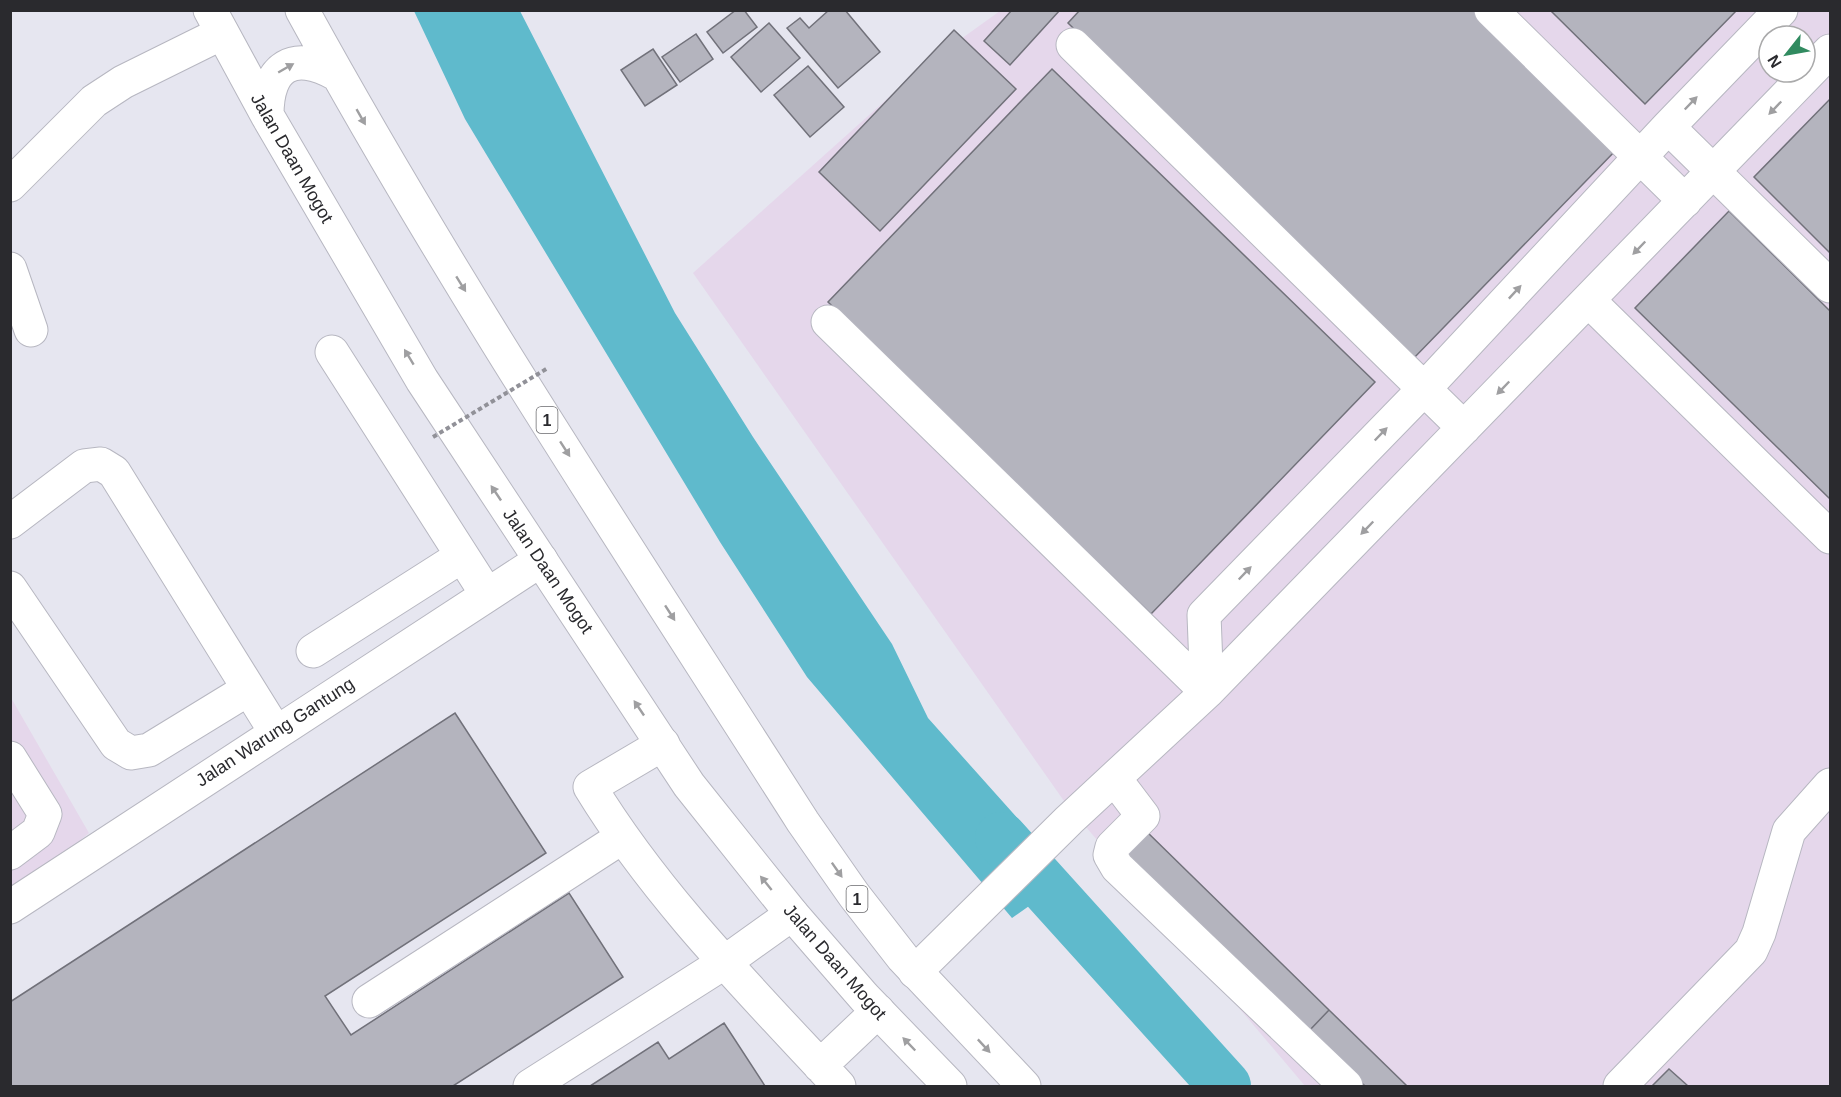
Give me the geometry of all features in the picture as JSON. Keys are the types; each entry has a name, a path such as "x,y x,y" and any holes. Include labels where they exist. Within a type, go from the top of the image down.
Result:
{"main road":[{"name":"1","path":"302,10 336,74 456,277 797,812 854,895 915,972 1024,1086"},
{"path":"1491,10 1685,201"},
{"path":"1207,692 1204,615 1424,389 1668,127 1781,10"},
{"path":"10,185 94,101 216,22"},
{"name":"Jalan Daan Mogot","path":"216,22 267,115 422,380 689,784 792,914 878,1011 950,1086"},
{"path":"1073,45 1464,428"},
{"path":"915,972 1057,832 1207,692 1830,51"},
{"path":"267,115 267,96 272,79 285,66 303,61 320,65 336,74"},
{"path":"1668,127 1830,285"},
{"path":"10,269 32,330"},
{"path":"1588,300 1830,537"},
{"path":"828,322 1207,692"},
{"path":"332,352 486,593"},
{"path":"10,522 84,466 101,464 114,472 247,690 275,731"},
{"path":"313,651 462,556"},
{"name":"Jalan Warung Gantung","path":"10,907 486,593 541,560"},
{"path":"10,588 116,744 131,753 149,750 247,690"},
{"path":"663,744 590,787 621,838 725,962 830,1076 878,1011"},
{"path":"10,758 45,814 38,832 10,853"},
{"path":"1115,779 1143,816 1112,847 1110,855 1117,867 1347,1086"},
{"path":"1620,1086 1751,951 1759,933 1789,831 1830,785"},
{"path":"369,1001 621,838"},
{"path":"530,1086 725,962 792,914"}],"path":[{"path":"433,437 548,368"}],"shaded area":[{"path":"1000,11 1830,11 1830,1086 1305,1086 1064,801 693,273 926,64"},
{"path":"10,696 89,833 30,882 10,894"}],"water":[{"path":"414,11 520,11 675,313 753,437 892,644 928,718 1070,877 1012,918 807,677 720,542 465,119"}],"building":[{"path":"736,10 744,10 757,27 723,53 707,32"},
{"path":"829,10 845,10 880,52 838,88 787,28 800,18 809,28"},
{"path":"1012,10 1060,10 1010,65 984,41"},
{"path":"1080,10 1475,10 1617,149 1412,360 1068,23"},
{"path":"1550,10 1737,10 1645,104"},
{"path":"769,23 800,58 761,92 731,57"},
{"path":"954,30 1016,89 880,231 819,172"},
{"path":"696,34 713,59 680,82 662,57"},
{"path":"653,49 677,85 645,106 621,70"},
{"path":"808,66 844,107 810,137 774,95"},
{"path":"1052,69 1375,382 1151,614 828,302"},
{"path":"1830,99 1830,253 1754,177"},
{"path":"1729,211 1830,311 1830,499 1635,308"},
{"path":"455,713 546,853 325,996 351,1035 569,893 623,977 453,1086 10,1086 10,1002"},
{"path":"1144,829 1329,1010 1308,1032 1123,851"},
{"path":"1329,1010 1407,1086 1365,1086 1308,1032"},
{"path":"724,1023 765,1086 590,1086 658,1042 669,1059"},
{"path":"1669,1069 1688,1086 1652,1086"}],"waterway":[{"path":"1001,838 1225,1086"}]}
